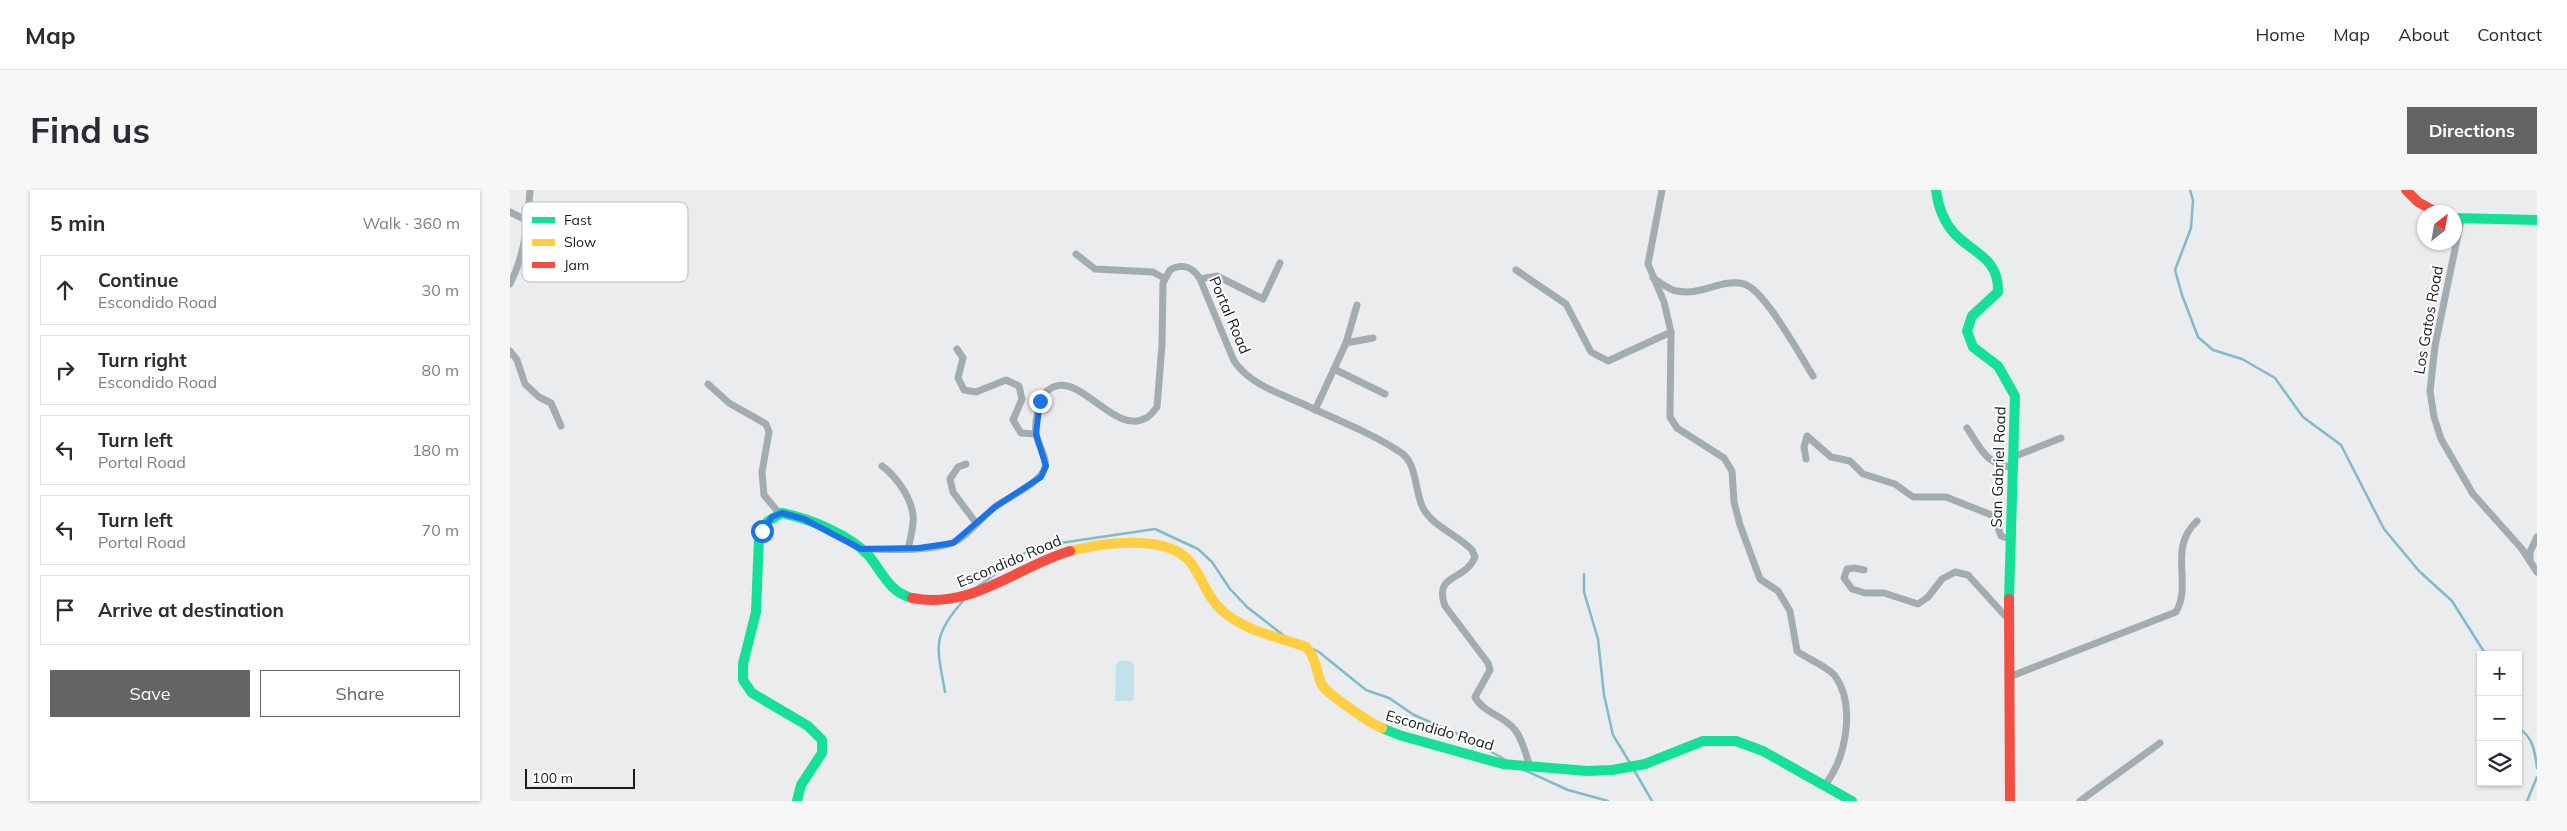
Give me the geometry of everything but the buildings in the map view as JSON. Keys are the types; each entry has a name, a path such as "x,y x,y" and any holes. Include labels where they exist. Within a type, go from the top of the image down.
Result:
{"street":[{"path":"1662,190 1648,264 1664,302 1671,332 1670,417 1677,428 1724,458 1732,471 1734,502 1740,525 1760,579 1778,591 1790,611 1797,651 1835,674 1845,697 1847,714 1844,741 1838,760 1825,785"},
{"name":"San Gabriel Road","path":"1936,190 1945,220 1955,234 1994,267 2000,280 1998,292 1982,305 1969,320 1966,334 1973,346 1997,366 2008,380 2016,396 2010,540 2010,801"},
{"path":"2406,190 2423,205"},
{"path":"510,212 522,218"},
{"path":"2462,219 2537,220"},
{"name":"Los Gatos Road","path":"2452,250 2435,346 2430,391 2433,411 2441,440 2468,488 2537,572"},
{"path":"511,280 522,253"},
{"path":"861,549 908,549 953,543 995,507 1041,477 1046,466 1036,434 1040,401 1048,390 1059,387 1073,388 1116,417 1130,422 1146,418 1157,407 1164,278 1153,272 1095,269 1076,254"},
{"path":"1200,279 1217,276 1263,299 1280,263"},
{"name":"Portal Road","path":"1164,278 1170,270 1181,266 1192,269 1200,279 1234,361 1242,373 1265,387 1372,436 1403,453 1413,470 1423,509 1434,521 1472,550 1474,557 1471,566 1449,580 1442,587 1441,595 1445,606 1488,663 1490,670 1476,690 1475,697 1484,709 1514,728 1521,739 1530,767"},
{"path":"1516,270 1566,304 1591,352 1608,361 1671,332"},
{"path":"1653,278 1675,291 1701,292 1726,282 1746,284 1764,299 1813,376"},
{"path":"1315,410 1346,343 1357,305"},
{"path":"1346,343 1373,338"},
{"path":"957,349 963,358 958,378 964,390 976,392 1006,380 1019,386 1022,399 1013,420 1022,433 1036,434"},
{"path":"510,351 517,360 525,384 539,397 551,403 561,426"},
{"path":"1334,369 1385,394"},
{"path":"708,384 729,403 766,424 770,432 762,472 764,494 779,513 768,521 759,537 756,612 744,657 743,674 745,685 752,694 808,726 822,740 822,753 801,785 797,801"},
{"path":"1968,428 1984,455 1998,466 2013,467"},
{"path":"1806,459 1804,447 1807,436 1831,457 1850,462 1863,474 1895,484 1913,497 1946,497 1994,516 2001,536 2010,540"},
{"path":"2014,456 2061,438"},
{"path":"966,464 958,467 950,479 953,492 976,523"},
{"path":"882,466 890,472 911,502 914,524 908,549"},
{"name":"Escondido Road","path":"779,513 792,514 804,519 861,549 895,593 905,598 924,601 958,600 1011,578 1058,555 1084,547 1133,545 1172,548 1186,558 1214,602 1227,615 1260,632 1309,649 1322,686 1369,722 1399,735 1503,764 1587,771 1612,770 1645,764 1688,745 1719,739 1751,746 1852,801"},
{"path":"2009,677 2176,612 2182,603 2181,549 2187,530 2197,521"},
{"path":"2530,562 2530,552 2537,537"},
{"path":"1864,570 1856,568 1846,569 1844,578 1852,589 1865,593 1884,593 1918,604 1928,597 1942,579 1956,572 1968,575 2009,620"},
{"path":"2080,801 2160,743"}],"shaded area":[{"path":"1119,661 1131,661 1134,666 1134,699 1131,701 1115,701 1116,665"}],"waterway":[{"path":"2190,190 2193,200 2191,228 2175,270 2198,337 2213,350 2242,359 2275,378 2303,417 2341,445 2384,529 2419,571 2452,601 2483,651"},
{"path":"973,590 1033,547 1155,529 1198,549 1212,562 1230,589 1247,607 1283,635"},
{"path":"1584,574 1584,592 1598,639 1604,695 1613,735 1630,763"},
{"path":"945,692 939,653 941,633 953,612 964,600"},
{"path":"1313,649 1366,690 1389,698 1414,715 1460,735 1506,760"},
{"path":"2522,730 2527,735 2534,750 2537,768"},
{"path":"1522,769 1568,790 1608,801"},
{"path":"1634,770 1652,801"},
{"path":"2527,801 2537,777"}],"traffic: fast":[{"path":"1936,190 1940,207 1947,223 1961,240 1990,263 1997,280 1998,292 1972,316 1967,331 1973,347 1998,366 2015,396 2009,599"},
{"path":"2462,218 2537,220"},
{"path":"797,801 801,785 822,753 822,740 808,726 752,693 743,680 743,664 756,612 759,537 768,521 782,513 817,523 840,534 861,548 869,556 892,587 912,598"},
{"path":"1382,728 1399,735 1503,764 1587,771 1612,770 1645,764 1703,741 1736,741 1763,751 1852,801"}],"traffic: slow":[{"path":"1070,551 1099,545 1134,543 1167,547 1181,554 1191,563 1219,608 1244,625 1306,647 1312,655 1324,688 1382,728"}],"traffic: jam":[{"path":"2406,190 2423,205"},
{"path":"912,598 934,600 974,593 1050,558 1070,551"},
{"path":"2009,599 2010,801"}],"route":[{"path":"762,531 772,517 782,513 792,514 804,519 861,549 919,548 953,543 995,507 1041,477 1046,466 1036,434 1040,401"}]}
